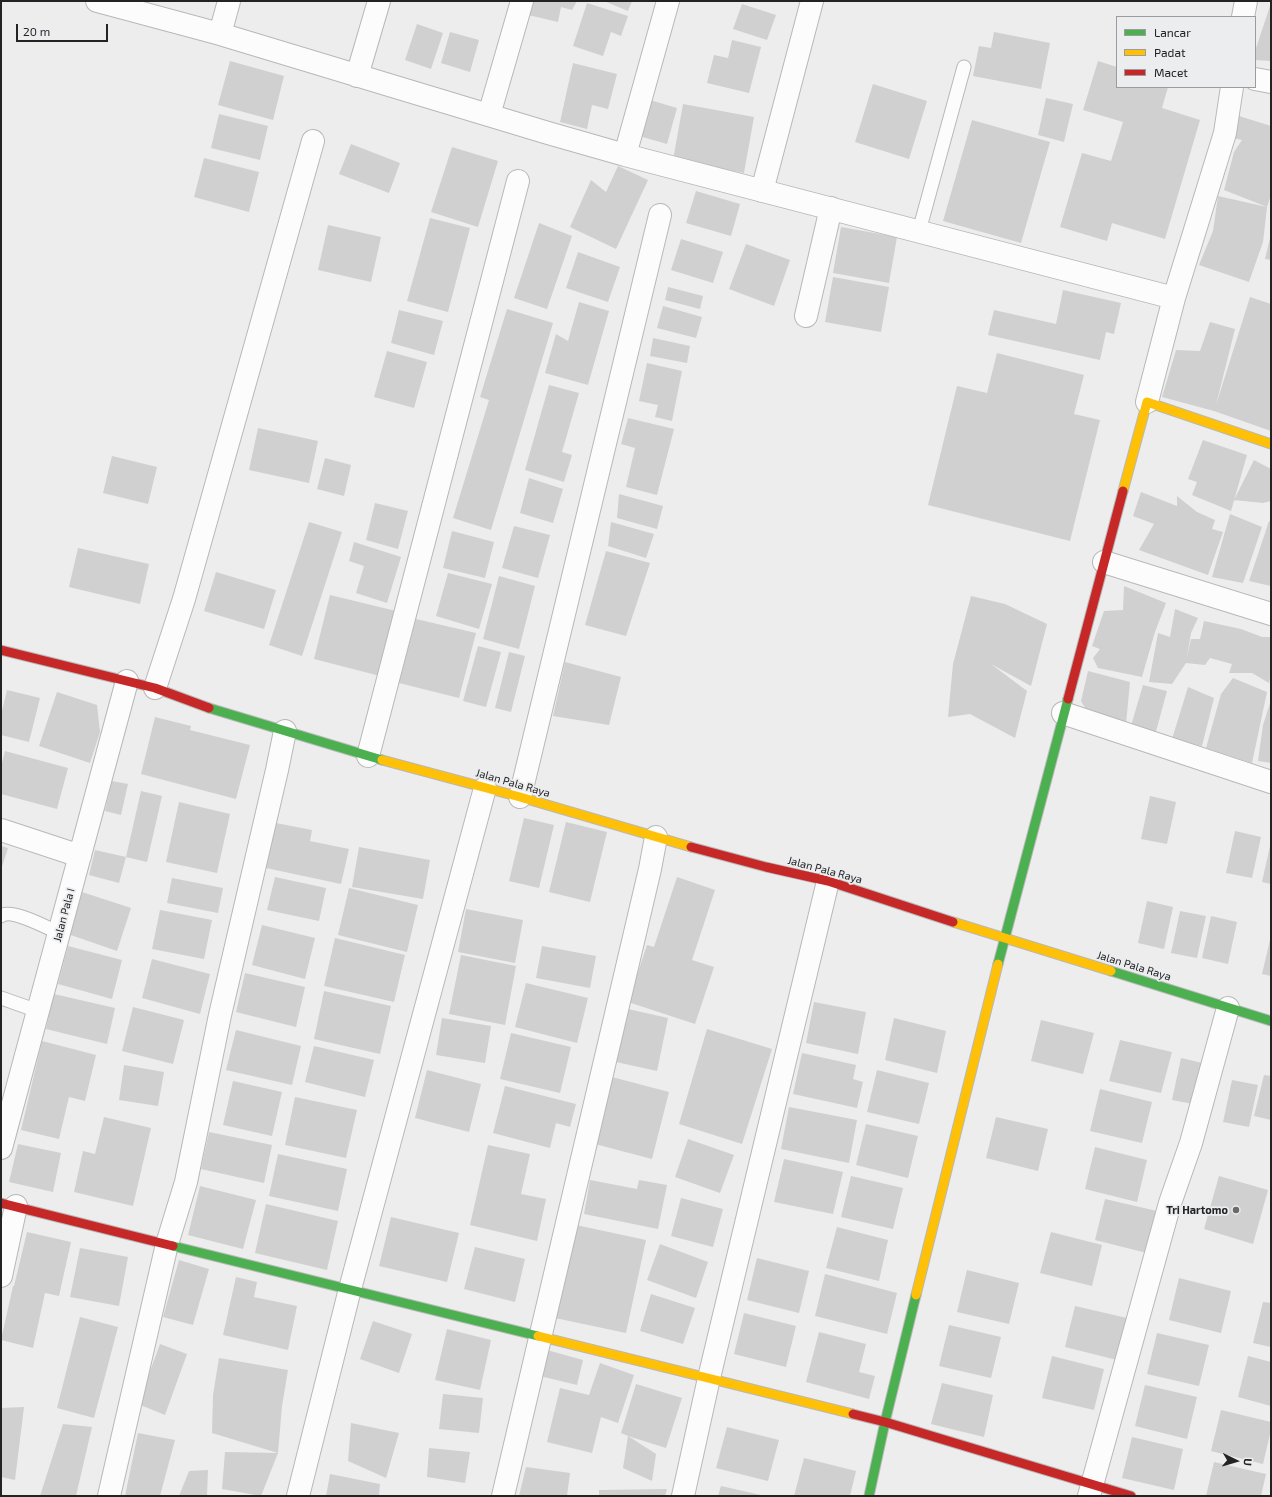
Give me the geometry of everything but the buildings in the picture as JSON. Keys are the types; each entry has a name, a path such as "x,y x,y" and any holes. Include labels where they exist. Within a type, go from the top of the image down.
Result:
{"street":[{"path":"97,1 220,34 356,76 625,155 1174,298"},
{"path":"220,34 229,1"},
{"path":"356,76 378,1"},
{"path":"489,115 522,1"},
{"path":"625,155 668,1"},
{"path":"762,191 812,1"},
{"path":"1243,16 1246,1"},
{"path":"1256,79 1271,82"},
{"path":"869,1496 885,1422 1004,938 1174,298 1225,133 1232,88"},
{"path":"155,688 184,599 313,141"},
{"path":"368,756 518,181"},
{"path":"806,316 831,208"},
{"path":"520,797 660,215"},
{"path":"1147,402 1271,444"},
{"path":"1104,562 1271,614"},
{"name":"Jalan Pala Raya","path":"1,650 155,688 207,707 368,756 520,797 656,838 766,867 828,881 1004,938 1271,1021"},
{"name":"Jalan Pala I","path":"1,1148 127,681"},
{"path":"1063,713 1271,782"},
{"path":"109,1496 167,1244 186,1182 220,1015 285,731"},
{"path":"298,1496 350,1289 485,788"},
{"path":"1,830 80,856"},
{"path":"503,1496 656,838"},
{"path":"683,1496 828,881"},
{"path":"1090,1490 1170,1203 1191,1144 1228,1008"},
{"path":"1,1276 8,1204 885,1422 1090,1490 1131,1496"}],"lane":[{"path":"919,231 964,67"},
{"path":"1,916 8,913 36,922 59,933"},
{"path":"1,998 38,1011"}],"traffic: fast":[{"path":"998,964 1068,699"},
{"path":"209,708 382,760"},
{"path":"1111,971 1271,1021"},
{"path":"173,1246 538,1336"},
{"path":"869,1496 885,1422 916,1295"}],"traffic: slow":[{"path":"1123,491 1147,402 1271,444"},
{"path":"382,760 520,797 691,847"},
{"path":"953,922 1111,971"},
{"path":"916,1295 998,964"},
{"path":"538,1336 853,1414"}],"traffic: jam":[{"path":"1068,699 1123,491"},
{"path":"1,650 155,688 209,708"},
{"path":"691,847 766,867 828,881 953,922"},
{"path":"1,1203 173,1246"},
{"path":"853,1414 885,1422 1131,1496"}],"place":[{"name":"Tri Hartomo","path":"1236,1210"}]}
